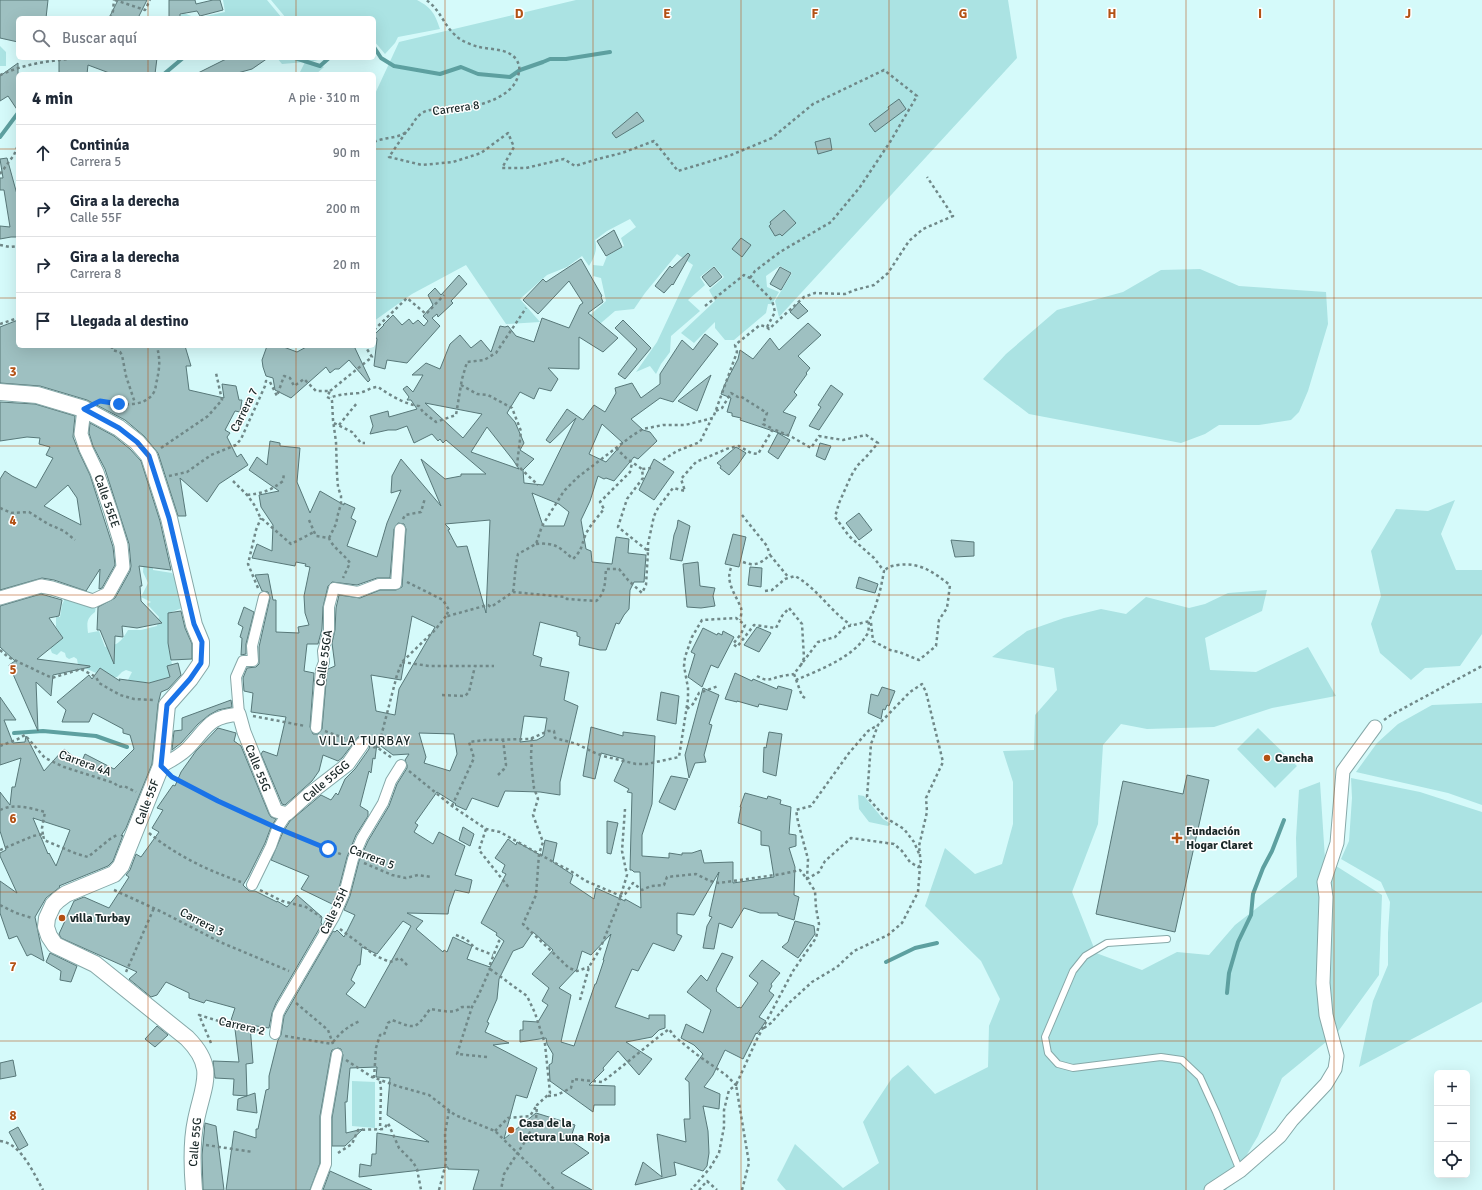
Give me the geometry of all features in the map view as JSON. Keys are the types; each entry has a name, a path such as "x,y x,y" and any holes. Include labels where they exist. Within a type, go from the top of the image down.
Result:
{"street":[{"path":"0,392 37,395 84,409"},
{"name":"Calle 55F","path":"48,918 53,905 66,894 114,874 121,866 161,766 167,705 190,679 201,663 202,642 194,624 169,518 149,456 137,442 119,428 84,409"},
{"name":"Calle 55EE","path":"0,598 41,586 93,601 108,594 123,567 121,545 97,472 86,450 81,434 84,409"},
{"path":"335,588 358,592 379,584 396,580 400,529"},
{"name":"Calle 55GA","path":"316,728 321,670 324,662 324,651 329,630 329,607 335,588"},
{"path":"161,766 186,750 209,724 224,715 239,714 236,677 243,662 253,661 252,646 264,597"},
{"name":"Calle 55G","path":"239,714 244,732 276,811 287,814"},
{"path":"1211,1190 1240,1171 1280,1136 1292,1120 1326,1084 1335,1069 1337,1056 1326,1015 1323,983 1326,897 1324,882 1337,843 1343,772 1375,727"},
{"name":"Calle 55GG","path":"287,814 308,795 348,764 362,744"},
{"name":"Calle 55H","path":"275,1034 278,1014 334,917 344,894 353,859 362,838 383,803 391,781 401,765"},
{"path":"252,885 269,852 277,828 287,814"},
{"path":"48,918 46,927 54,945 94,964 119,985"},
{"name":"Calle 55G","path":"119,985 187,1038 196,1047 206,1070 192,1144 194,1190"},
{"path":"316,1190 326,1164 326,1117 335,1049"}],"lane":[{"path":"1168,939 1107,943 1085,956 1073,971 1045,1037 1048,1053 1058,1064 1072,1068 1161,1057 1182,1060 1200,1077 1240,1171"}],"path":[{"path":"111,16 115,0 145,10 150,0"},
{"name":"Carrera 8","path":"426,0 434,6 455,36 479,47 499,49 511,54 517,60 520,70 517,82 509,92 483,104 440,111 431,110 414,119 389,157 422,165 453,162 481,153 508,133 514,147 502,168 526,168 564,160 575,166 622,153 654,142 678,171 731,155 772,138 813,104 884,70 917,96 890,142 860,187 831,222 780,252 755,271 750,278"},
{"path":"0,75 16,68 43,61 55,60"},
{"path":"376,142 400,136 406,132"},
{"path":"0,174 16,150"},
{"path":"663,460 677,451 700,442 713,418 737,352 736,345 760,325 769,329 804,296 815,293 845,294 874,285 888,273 909,241 923,229 953,216 927,178"},
{"path":"0,245 10,247 16,246"},
{"path":"705,306 744,275 750,278 772,300 775,312 767,327"},
{"path":"376,328 407,298 426,314 444,295"},
{"path":"366,348 372,357 330,391 327,397 344,393 361,393 378,387 398,399 414,406 419,406 423,412 436,422 456,415 461,385 467,362 484,360 496,353 526,308"},
{"path":"0,324 16,319"},
{"path":"112,348 112,350 120,352 122,355 126,376 135,403"},
{"path":"84,409 100,401 119,404 135,403 147,400 154,392 161,363 158,348"},
{"path":"149,456 208,416 222,400 216,373"},
{"name":"Carrera 7","path":"157,480 187,472 211,455 236,445 241,439 266,381 270,382 277,396 284,376 290,378 294,386 304,379 316,391 330,391"},
{"path":"461,385 477,394 488,395 512,408 521,431 517,465 538,485"},
{"path":"715,411 722,408 730,393 740,396 767,413 763,424 792,437 811,448 819,436 843,440 866,435 878,442 857,466 851,476 839,503 835,517 849,536 874,558 884,571"},
{"path":"329,538 336,524 341,504 337,474 337,446 331,397"},
{"path":"339,426 357,404"},
{"path":"536,544 542,526 564,491 578,477 616,448 643,429 663,425 685,425 713,418"},
{"path":"334,423 352,432 361,443 365,443"},
{"path":"446,616 488,605 492,607 513,592 596,601 604,589 606,569 619,569 642,593 646,585 648,544 654,516 673,488 685,491 681,479 696,462 729,448 739,446 751,453 758,454 773,429"},
{"path":"616,448 632,463 642,469 651,468"},
{"path":"513,592 515,566 518,554 536,544 554,544 566,551 573,559 583,546 585,536 604,509 600,502 630,472 632,463"},
{"path":"642,469 643,478 627,499 618,527 648,551"},
{"path":"247,495 265,492 275,487 283,481 284,473"},
{"path":"233,481 247,495 261,518 291,544 314,532"},
{"path":"400,529 405,515 421,512 425,498"},
{"path":"0,508 11,513 29,512 48,524 64,531 75,540"},
{"path":"742,515 767,546 770,556 789,578"},
{"path":"261,518 256,530 248,564 258,589 264,597"},
{"path":"309,520 316,536 329,538"},
{"path":"329,538 332,544 345,555 350,563 344,577 335,588"},
{"path":"744,562 755,564 761,563 770,556"},
{"path":"796,680 836,661 861,643 870,629 870,621 884,571 889,566 909,563 922,566 950,585 948,608 939,620 936,646 919,660 890,650 874,641 870,621"},
{"path":"731,568 729,572 732,590 742,609 740,621"},
{"path":"765,591 772,590 785,579 795,576 807,582 842,619 851,626"},
{"path":"378,748 397,675 402,662 435,630 449,610 444,600 396,580"},
{"path":"452,806 474,758 469,742 532,738 548,731 554,731 555,738 566,740 593,752 629,763 647,764 679,757 687,709 688,688 684,666 685,657 697,627 702,620 736,618 746,625 733,644 738,647 754,625 776,628 782,616 789,608 802,624 804,658 801,665"},
{"path":"757,676 762,679 770,680 783,675 788,676 794,674 818,642 835,637 845,627 870,621"},
{"path":"0,650 8,658 52,678 81,669 96,677 99,683 120,694 134,699 155,700 159,695"},
{"path":"402,662 429,666 494,666"},
{"path":"442,695 465,696 469,692 476,666"},
{"path":"1391,715 1482,666"},
{"path":"794,674 802,696 805,698"},
{"path":"763,1028 771,1024 789,1003 812,982 837,967 854,951 888,935 902,924 918,892 921,865 919,846 927,812 926,798 943,762 926,692 922,684 910,692 878,725 868,731 849,753 811,806 796,810 808,859 807,879"},
{"path":"687,709 693,704 698,693 718,686"},
{"path":"878,725 871,744 868,767 867,797 886,818 904,828 914,842 920,856"},
{"name":"Carrera 4A","path":"0,746 18,739 25,734 45,758 64,767 114,783 119,787 124,786 149,798"},
{"path":"532,738 532,771 534,788 538,799 533,815 543,842 539,854 536,895 523,924 569,968 577,970 589,967"},
{"path":"498,775 506,765 503,739"},
{"path":"401,765 452,806 486,829 500,832 570,870 586,881 621,896"},
{"name":"Carrera 5","path":"161,766 172,777 218,801 277,828 392,875 406,878 418,876 431,877"},
{"path":"0,810 18,806 45,812 42,828 44,840 88,857 110,839 126,833 139,823"},
{"path":"580,1000 589,967 600,949 621,896 627,875 622,851 625,809"},
{"path":"486,829 479,850 510,889"},
{"path":"0,850 33,836 43,835"},
{"path":"807,879 819,872 825,861 851,838 894,844 902,851 910,862 918,867 920,866"},
{"path":"621,896 625,894 634,883 642,890 651,886 664,885 667,876 696,874 710,881 719,882 782,874 800,870 815,891 819,924 816,938 796,966 763,1028 736,1084 729,1090 724,1110 724,1127 719,1153 710,1168 691,1190"},
{"name":"Carrera 3","path":"98,881 220,942 300,976"},
{"path":"0,905 25,917 37,920 48,918"},
{"path":"119,985 124,978 154,908"},
{"path":"456,935 466,939 475,948 493,955"},
{"path":"487,1058 457,1054 472,1007 490,969 489,967 493,955 501,939"},
{"path":"376,956 390,962 400,958 409,967"},
{"path":"490,969 527,996 535,1013 545,1044 550,1093 548,1096"},
{"path":"286,999 296,1002 328,1030 335,1049"},
{"path":"374,1078 376,1048 380,1035 384,1035 388,1023 392,1020 408,1027 415,1027 420,1024 430,1009 453,1012 458,1011 462,1007 472,1007"},
{"name":"Carrera 2","path":"211,1045 200,1015 242,1028 260,1029 335,1049 374,1078 429,1095 454,1116 495,1131 555,1190"},
{"path":"341,1033 349,1026 360,1021"},
{"path":"495,1131 508,1118 530,1116 537,1104 548,1096 557,1095 571,1088 573,1079 602,1082 630,1061 640,1050 645,1048 669,1028 674,1036 736,1084 749,1163 742,1190"},
{"path":"380,1081 380,1130"},
{"path":"501,1190 504,1174 526,1140 536,1120 537,1104"},
{"path":"439,1190 446,1163 444,1133 449,1111"},
{"path":"326,1158 352,1144 358,1130 380,1130 384,1129 388,1123 399,1148 413,1162 417,1170 421,1190"},
{"path":"0,1141 6,1141 27,1160 43,1190"},
{"path":"192,1144 253,1152"},
{"path":"699,1190 707,1181 717,1190"}],"shaded area":[{"path":"223,0 267,0 280,16 206,16 225,12"},
{"path":"271,0 417,0 432,12 440,29 398,37 395,43 385,54 376,43 376,16 284,16"},
{"path":"576,0 1008,0 1017,58 779,317 775,301 792,273 780,266 766,276 767,287 779,292 772,304 768,304 766,313 734,340 725,340 715,328 715,322 694,343 681,333 715,301 709,290 724,277 714,266 700,277 705,285 688,300 700,311 671,336 670,352 656,374 650,366 636,372 657,342 693,265 677,254 634,309 615,311 601,323 594,322 589,316 606,301 601,278 593,276 593,265 603,266 607,256 624,246 621,238 636,227 630,219 607,231 595,240 595,253 589,266 582,256 567,267 547,275 520,299 540,322 506,324 466,265 412,294 376,320 376,92 399,42"},
{"path":"184,13 191,16 179,16"},
{"path":"0,46 6,52 6,66 0,66"},
{"path":"279,60 318,60 310,62 324,67 318,72 300,72 305,62 282,64"},
{"path":"1200,269 1239,286 1326,292 1328,324 1308,391 1299,412 1291,420 1259,425 1219,425 1205,434 1181,443 1029,414 983,379 1006,354 1057,310 1123,292 1161,270"},
{"path":"1455,500 1441,534 1456,570 1482,570 1482,634 1460,666 1425,668 1411,680 1380,653 1371,624 1381,596 1371,551 1396,509 1428,511"},
{"path":"153,550 153,570 172,573 183,595 178,597 182,608 169,613 168,643 172,665 170,677 149,683 128,680 132,672 126,670 117,677 113,677 100,668 96,673 78,665 77,659 74,657 69,659 66,657 65,653 61,651 57,655 52,653 50,648 63,638 56,627 56,617 60,617 62,605 66,596 96,606 95,612 88,621 88,633 99,631 105,647 119,642 128,630 141,630 157,626 159,617 147,604 151,602 141,597 148,583 143,572 144,560"},
{"path":"1267,590 1262,611 1205,638 1210,670 1256,672 1308,647 1336,696 1272,708 1214,727 1147,729 1121,724 1103,745 1098,824 1072,892 1096,953 1142,970 1177,952 1209,955 1235,925 1297,877 1296,838 1299,790 1320,782 1325,859 1382,895 1379,975 1337,1033 1282,1078 1258,1136 1226,1190 786,1190 777,1180 795,1144 843,1188 879,1163 863,1122 892,1078 908,1065 935,1094 988,1067 989,1026 1000,999 981,961 925,906 945,848 975,874 1002,864 1013,824 1013,782 1003,751 1034,750 1035,715 1057,690 1054,668 992,657 1027,631 1064,618 1101,609 1126,614 1146,597 1189,608 1205,604 1228,593"},
{"path":"1482,703 1482,805 1448,793 1356,772 1377,743 1398,724 1432,705"},
{"name":"Cancha","path":"1258,728 1297,766 1275,788 1237,749"},
{"path":"1351,778 1420,792 1482,812 1482,1002 1359,1067 1373,1001 1388,965 1390,902 1381,882 1341,859 1349,841 1352,798"},
{"path":"858,795 864,796 883,819 891,824 888,826 869,822 859,809"},
{"path":"352,1081 375,1082 375,1128 352,1126"}],"building":[{"path":"0,0 48,0 46,16 16,16 16,42 0,38"},
{"path":"118,0 147,0 139,16 110,16"},
{"path":"169,0 195,0 196,4 220,0 223,10 200,16 197,11 180,14 180,16 169,16"},
{"path":"59,60 157,60 155,72 107,72 88,65 87,72 59,72"},
{"path":"224,60 265,60 252,69 241,72 200,72"},
{"path":"18,63 18,72 16,72 16,108 8,96 0,101 0,76"},
{"path":"899,99 906,109 875,132 869,124 889,109 888,107"},
{"path":"637,112 644,121 616,138 612,133"},
{"path":"830,138 832,150 818,154 815,142"},
{"path":"7,158 16,191 16,237 0,239 0,226 10,227 4,190 0,190 0,178 3,178 0,159"},
{"path":"784,210 796,223 782,236 780,234 775,236 769,226 771,224 770,222"},
{"path":"614,230 622,247 606,256 597,241"},
{"path":"741,238 751,245 742,257 732,249"},
{"path":"688,253 690,255 673,285 672,284 664,293 655,286 670,266 672,268"},
{"path":"581,259 602,296 603,302 588,313 618,338 603,352 579,337 579,369 548,368 558,379 551,391 539,388 534,399 520,392 507,413 515,422 524,443 520,450 534,459 523,470 524,483 543,485 576,418 550,443 546,440 567,409 583,420 594,405 605,412 616,393 615,388 632,383 641,398 660,384 660,374 682,340 693,350 705,334 718,344 673,402 660,398 631,419 643,430 650,432 657,441 638,459 634,457 614,481 598,476 590,501 581,520 586,549 591,551 592,562 612,564 616,537 629,539 628,553 646,555 644,582 634,582 630,590 629,609 619,624 616,623 606,650 579,645 580,637 577,636 577,632 540,622 533,655 542,658 540,666 569,672 564,700 578,706 560,782 560,795 540,792 505,791 498,807 472,798 466,810 455,805 456,804 437,792 415,823 418,825 414,832 433,844 439,832 465,846 455,875 472,880 469,893 455,890 448,914 407,913 423,921 416,929 443,952 444,950 447,952 453,937 472,946 467,959 490,967 504,941 496,935 497,933 481,923 506,874 502,872 505,865 495,858 508,839 516,845 517,842 542,856 545,840 557,843 553,862 573,875 570,883 594,899 596,888 625,901 625,899 641,908 640,872 630,870 632,793 627,792 629,789 614,781 624,759 601,753 595,779 583,776 591,727 623,736 623,732 655,736 652,804 642,835 642,856 669,858 669,853 682,855 682,853 692,853 701,850 704,863 733,862 733,883 774,877 769,846 761,845 761,831 738,823 740,807 745,793 767,799 768,796 781,800 780,804 791,807 789,834 796,835 796,846 789,848 795,867 794,895 799,897 794,920 778,915 778,913 760,913 744,908 732,928 719,923 714,949 703,948 707,926 712,917 709,916 719,872 694,915 677,913 677,934 682,936 674,951 653,943 638,971 632,969 615,1007 649,1019 649,1015 665,1015 665,1028 659,1030 652,1037 626,1042 652,1059 639,1075 618,1051 603,1068 604,1070 589,1085 615,1086 615,1105 594,1105 593,1112 550,1081 549,1065 552,1063 553,1054 547,1044 546,1038 520,1042 520,1030 523,1030 523,1021 538,1022 548,1005 542,1001 549,988 532,974 553,950 533,932 523,947 513,951 499,979 497,999 487,1022 489,1023 485,1032 509,1043 493,1045 537,1068 527,1098 516,1095 504,1139 536,1113 575,1125 570,1140 589,1153 561,1173 592,1190 473,1190 479,1170 448,1169 448,1167 359,1177 360,1164 371,1166 372,1154 376,1154 377,1133 429,1142 387,1115 390,1078 376,1077 377,1067 350,1068 347,1102 345,1102 346,1133 363,1129 345,1146 332,1146 332,1118 343,1055 341,1049 338,1048 332,1050 331,1053 320,1116 320,1163 310,1190 226,1190 234,1131 256,1138 256,1129 258,1129 266,1090 269,1089 269,1076 278,1040 281,1035 284,1016 333,931 335,932 337,930 344,937 355,915 344,910 350,896 359,861 368,841 389,806 397,784 407,768 405,760 409,754 393,755 377,743 375,759 373,758 371,773 369,771 360,806 368,811 368,816 356,835 347,857 338,892 332,904 301,889 309,876 271,860 283,832 290,821 321,795 331,800 336,793 338,795 345,779 355,769 369,749 370,744 366,737 362,736 358,737 338,761 323,755 319,771 312,781 285,805 282,804 261,754 263,751 277,756 286,717 251,712 253,693 244,691 243,678 247,668 256,667 259,664 259,647 270,598 268,592 262,591 255,575 268,574 273,600 276,600 276,632 299,633 298,627 309,625 305,613 304,596 310,567 305,566 306,564 296,562 295,566 252,558 257,544 272,551 273,525 261,507 259,495 279,491 249,470 257,457 267,465 270,441 280,443 280,446 300,448 297,482 310,513 320,491 344,505 344,503 355,508 351,518 356,521 347,546 377,557 387,523 401,490 391,493 392,476 401,459 441,506 421,459 445,479 461,476 461,474 486,474 446,440 443,443 440,439 438,441 432,434 414,443 407,426 396,430 388,430 370,434 373,426 370,416 388,411 389,417 417,409 411,400 407,400 409,397 403,389 407,386 413,392 423,375 412,375 426,363 440,369 450,344 460,335 471,348 481,340 491,352 500,326 508,326 516,336 534,342 542,318 569,328 580,305 583,303 569,281 538,314 523,300 543,279 546,282","holes":["425,403 482,414 463,438","602,424 623,443 606,462 589,454","487,427 519,469 471,452","532,493 559,504 569,512 564,526 543,526","490,520 486,613 467,546 457,547 448,530 450,529 445,524","398,523 404,524 406,529 402,587 396,590 380,590 360,598 339,595 332,643 335,666 327,671 322,729 318,734 313,734 310,727 314,673 304,671 307,644 318,644 322,629 323,607 328,586 332,582 357,585 377,578 390,578 394,529","412,616 435,627 399,689 395,715 376,711 371,675 401,680","524,716 547,718 544,736 537,740 520,742","419,733 454,734 457,754 450,771 424,763 426,757","403,921 411,926 365,1008 346,994 355,983 351,980 358,965 360,965 362,947 377,954","611,934 604,960 574,1046 561,1042 571,995 559,988 577,969 582,951 591,955"]},
{"path":"714,267 722,277 710,287 702,277"},
{"path":"780,267 791,273 781,290 770,284"},
{"path":"459,275 467,284 451,301 453,303 438,317 437,314 432,318 440,326 407,363 387,360 385,369 374,366 377,339 376,333 383,325 393,315 402,325 409,319 413,324 418,320 424,326 428,321 423,316 433,305 428,295 435,288 441,295"},
{"path":"799,302 808,311 798,319 790,312"},
{"path":"623,320 651,348 625,379 618,374 637,349 615,328"},
{"path":"16,321 16,348 186,348 191,366 186,366 189,390 224,398 222,384 236,386 239,400 242,400 240,412 235,411 225,430 230,433 227,437 237,457 241,454 248,465 219,484 207,502 180,478 186,516 178,516 158,453 144,436 125,420 87,400 40,386 0,383 0,327"},
{"path":"808,323 821,335 798,356 810,368 794,392 797,395 783,412 796,417 788,436 740,420 741,418 732,416 732,413 727,412 731,398 721,394 738,359 740,350 753,359 770,338 779,350"},
{"path":"266,348 286,348 297,352 304,348 355,348 370,380 368,382 349,360 339,369 335,369 330,373 326,367 291,398 275,390 273,378 266,376 262,360"},
{"path":"711,375 697,411 678,401"},
{"path":"831,385 843,394 819,430 809,426 821,407 818,405"},
{"path":"0,402 35,404 75,416 73,437 90,475 113,547 115,565 102,588 99,589 100,569 86,591 54,580 42,578 0,590 0,479 5,471 36,488 53,458 46,455 50,447 39,444 40,438 27,437 0,441","holes":["68,485 77,498 81,525 44,506"]},
{"path":"90,423 114,436 130,449 141,461 160,521 171,570 139,566 142,586 140,586 141,601 162,623 137,628 122,626 123,637 115,636 114,664 100,630 97,630 98,607 115,598 130,571 129,544 105,469 93,446 89,433"},
{"path":"778,433 790,440 778,459 768,452"},
{"path":"820,443 831,446 825,460 816,456"},
{"path":"736,447 746,453 729,475 720,468 721,466 717,463"},
{"path":"654,459 674,472 654,500 639,490"},
{"path":"859,513 872,530 859,540 846,523"},
{"path":"678,520 690,526 682,561 670,559"},
{"path":"733,534 746,537 739,567 725,564"},
{"path":"951,540 974,542 974,556 955,557"},
{"path":"698,562 700,586 715,588 713,596 715,606 701,608 687,607 683,564"},
{"path":"750,567 762,568 761,587 748,585"},
{"path":"859,577 878,584 875,593 856,588"},
{"path":"41,594 62,600 59,616 49,618 63,638 37,659 90,667 53,675 51,696 36,682 38,731 9,665 15,661 0,647 0,606"},
{"path":"244,607 254,612 246,644 246,654 241,655 242,638 240,637 243,627 238,624"},
{"path":"181,611 185,628 192,644 192,659 171,660 168,643 168,613"},
{"path":"757,627 771,633 759,652 744,645"},
{"path":"703,628 717,635 718,633 722,635 723,631 734,637 718,668 711,665 702,687 688,677 695,654 691,652"},
{"path":"178,663 181,675 168,689 161,692 158,704 152,764 126,828 121,836 123,835 113,861 108,866 59,886 60,887 46,898 35,917 44,961 31,954 27,956 17,936 9,939 0,913 0,881 17,893 0,856 0,853 6,850 0,831 0,792 10,805 12,787 15,787 21,758 0,765 0,697 16,720 4,720 13,743 25,742 26,736 44,771 64,749 81,763 85,754 114,769 134,749 130,735 123,733 123,729 93,713 89,722 62,722 66,710 57,702 89,675 92,679 100,668 120,681 119,679 149,683 170,677 167,666","holes":["33,818 70,830 56,866 49,853 48,854"]},
{"path":"735,673 752,681 753,679 777,689 778,686 792,690 787,710 759,704 758,707 725,699"},
{"path":"882,687 895,691 889,706 887,705 885,710 883,709 881,719 868,713 871,694 878,696"},
{"path":"703,688 719,695 709,724 712,725 704,755 706,762 695,763 689,778 685,755"},
{"path":"661,692 679,696 676,724 657,720"},
{"path":"231,700 232,707 218,710 209,715 172,750 174,731 182,730 182,718"},
{"path":"218,728 236,733 234,741 241,746 269,814 271,817 276,819 243,885 249,891 255,891 287,907 297,895 322,917 322,924 276,1003 269,1028 250,1025 253,1063 246,1064 247,1096 233,1095 234,1079 215,1078 213,1061 239,1062 234,1021 231,1020 235,1008 206,1000 204,1003 189,998 189,993 166,982 157,995 151,997 129,979 137,972 61,938 59,934 74,901 84,897 109,908 129,877 126,875 130,870 136,854 141,857 159,832 152,828 163,810 157,808 173,785 175,786 181,772 196,751"},
{"path":"769,732 782,734 776,776 763,772 764,747 766,748"},
{"path":"1187,775 1209,780 1175,932 1096,914 1123,781 1183,794"},
{"path":"671,776 688,779 675,810 659,802"},
{"path":"607,821 618,823 611,854 607,853"},
{"path":"463,827 474,834 470,846 459,840"},
{"path":"795,921 814,926 815,934 798,958 782,947 788,942"},
{"path":"50,953 77,966 71,982 60,980 61,971 46,962"},
{"path":"722,953 733,957 716,991 738,1008 741,1008 758,983 749,976 762,960 780,973 771,984 772,986 769,991 774,995 759,1017 766,1021 757,1034 756,1033 743,1059 725,1050 713,1075 704,1087 720,1094 719,1109 703,1106 708,1131 709,1153 707,1166 703,1171 674,1162 676,1175 635,1185 643,1162 662,1177 657,1134 686,1142 684,1119 690,1119 689,1082 685,1079 703,1054 694,1045 681,1038 686,1024 703,1033 711,1010 687,992 701,975 707,981"},
{"path":"157,1026 168,1035 155,1047 145,1039"},
{"path":"13,1060 16,1076 0,1079 0,1063"},
{"path":"255,1093 257,1113 237,1110 238,1099"},
{"path":"205,1123 216,1126 224,1190 203,1190 202,1155"},
{"path":"18,1127 28,1145 19,1150 9,1132"},
{"path":"330,1171 372,1190 323,1190"}],"waterway":[{"path":"376,50 381,58 394,66 440,74 461,67 478,74 510,77 520,70 550,59 566,59 610,52"},
{"path":"166,72 181,60"},
{"path":"301,60 320,66 327,60"},
{"path":"0,137 16,116"},
{"path":"14,733 43,731 96,736 127,747"},
{"path":"1227,993 1229,973 1238,942 1251,915 1253,894 1284,820"},
{"path":"886,962 915,948 937,943"}],"place":[{"name":"Cancha","path":"1267,758"},
{"name":"Fundación Hogar Claret","path":"1177,838"},
{"name":"villa Turbay","path":"62,918"},
{"name":"Casa de la lectura Luna Roja","path":"511,1130"}],"district":[{"name":"VILLA TURBAY","path":"365,740"}],"route":[{"path":"119,404 100,401 84,409 119,428 137,442 149,456 169,518 194,624 202,642 201,663 190,679 167,705 161,766 172,777 218,801 328,849"}]}
